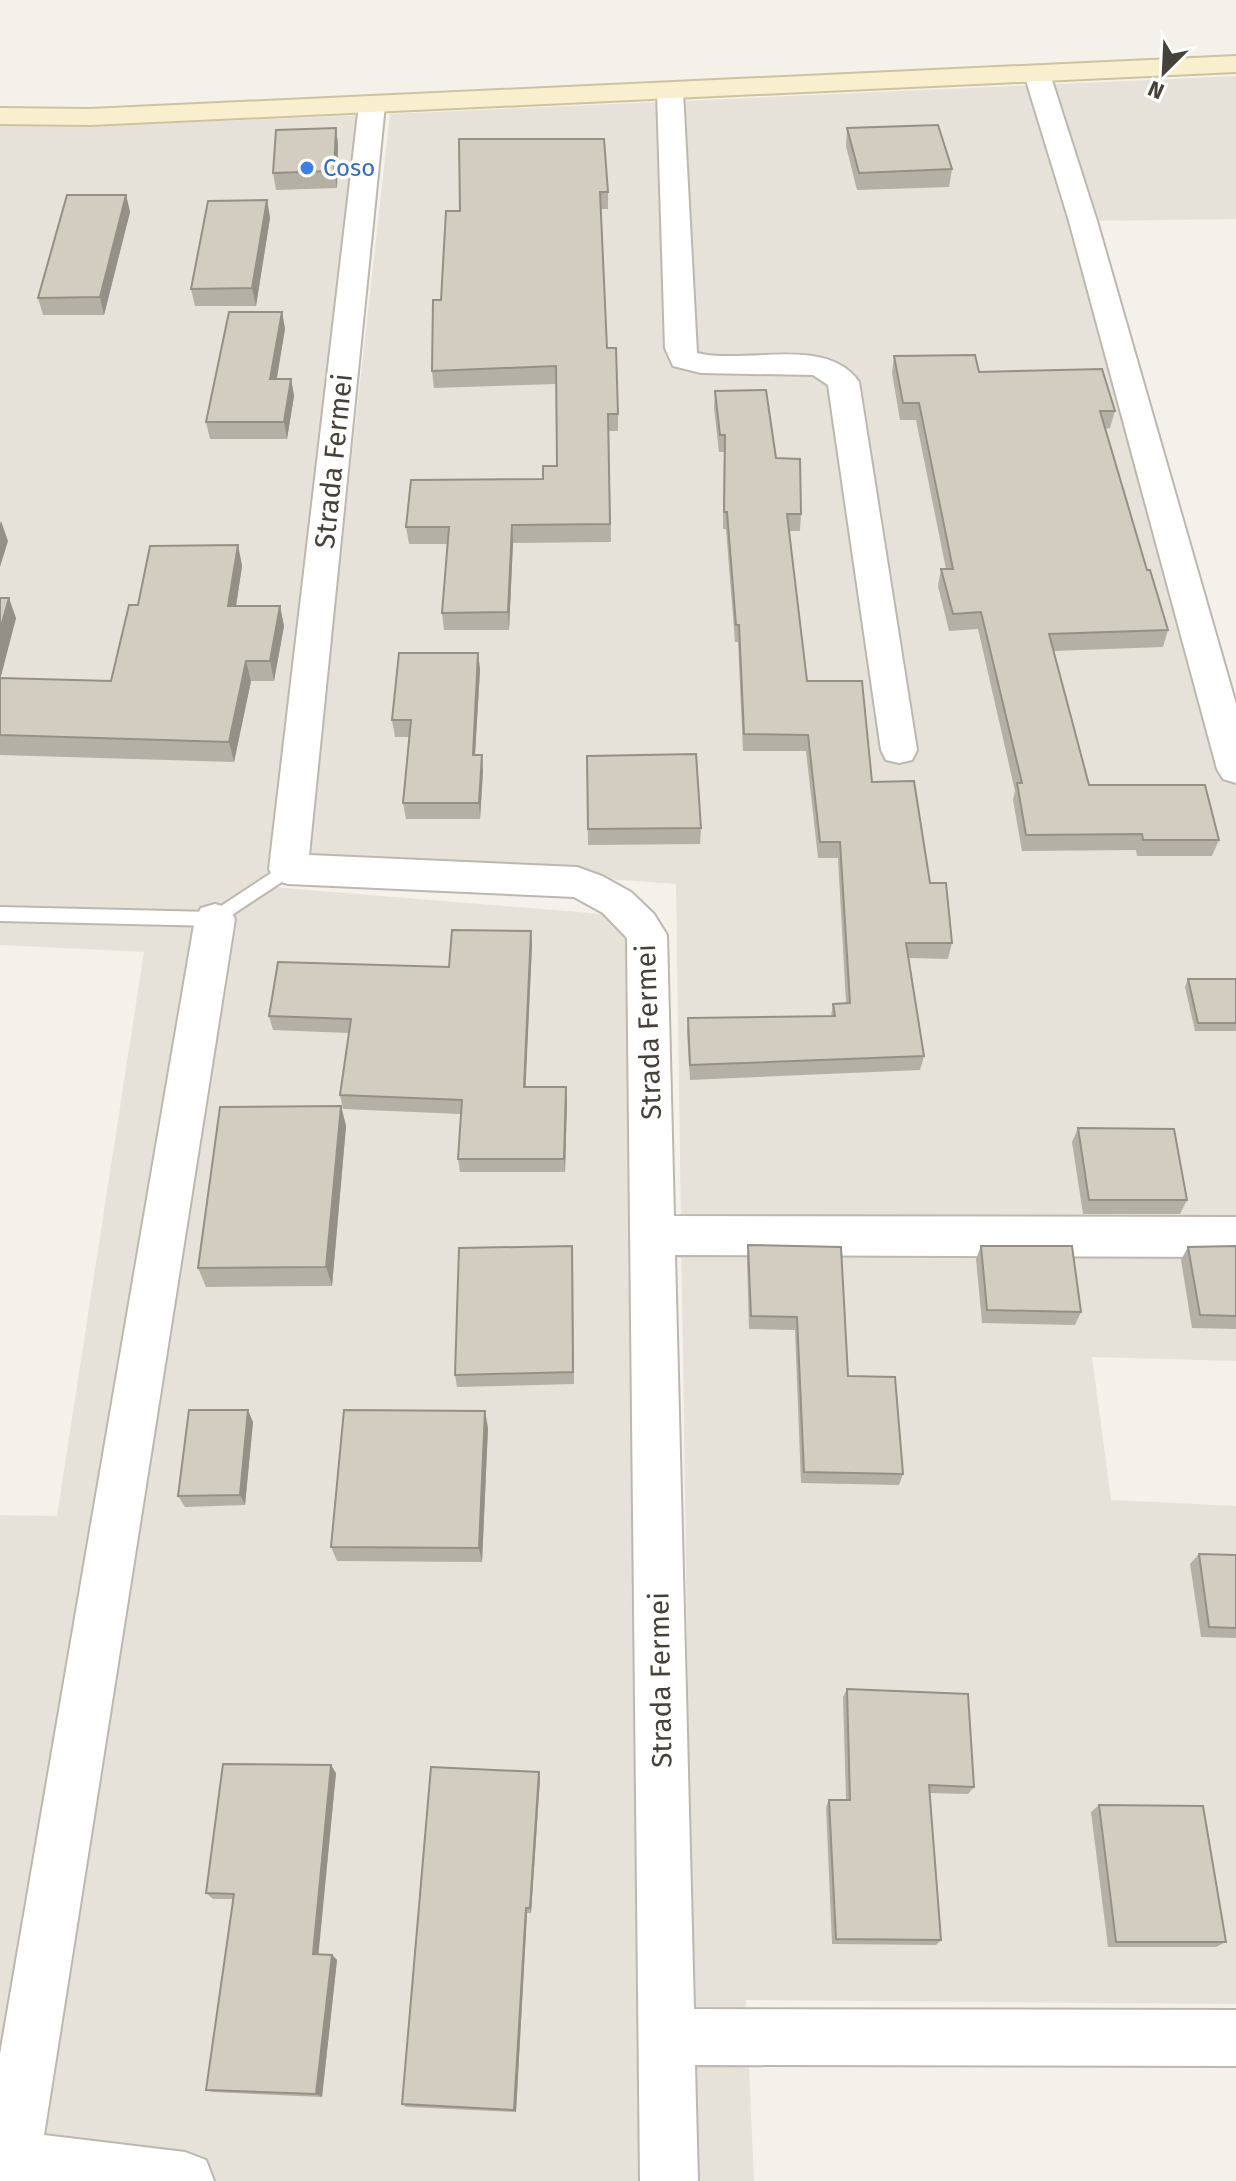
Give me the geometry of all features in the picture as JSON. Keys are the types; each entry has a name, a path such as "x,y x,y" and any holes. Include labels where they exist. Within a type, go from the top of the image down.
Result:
{"main road":[{"path":"0,116 90,117 1236,64"}],"street":[{"path":"1037,74 1083,221 1236,769"},
{"path":"670,92 680,348 684,359 701,364 816,366 833,372 843,382 899,750"},
{"name":"Strada Fermei","path":"372,105 288,869 577,882 608,894 633,913 647,935 669,2181"},
{"path":"185,2181 5,2160 215,919"},
{"path":"652,1235 1236,1237"},
{"path":"667,2037 1236,2038"}],"lane":[{"path":"0,914 215,919 288,869"}],"shaded area":[{"path":"1236,76 1236,219 1084,221 1236,758 1236,1361 1092,1357 1111,1500 1236,1506 1236,2004 746,2000 754,2181 695,2181 676,884 307,857 390,114"},
{"path":"367,115 272,887 627,916 639,2181 0,2181 0,1515 57,1516 144,952 0,945 0,126 125,125"}],"building":[{"path":"938,125 952,169 859,173 847,128"},
{"path":"336,128 334,171 273,173 276,130"},
{"path":"459,139 604,139 608,192 600,192 607,348 616,348 618,414 608,414 610,524 512,525 508,612 442,613 449,527 406,527 411,480 543,479 543,466 557,466 556,366 432,371 433,300 441,300 446,211 460,211"},
{"path":"67,195 126,195 100,297 38,298"},
{"path":"267,200 252,288 191,289 208,201"},
{"path":"229,312 282,312 270,379 291,379 284,422 206,422"},
{"path":"975,355 979,372 1102,369 1115,411 1100,411 1168,630 1049,634 1089,785 1205,785 1219,840 1143,840 1142,834 1026,835 1017,783 1022,783 981,612 953,614 941,569 953,569 919,403 903,403 894,356"},
{"path":"766,390 776,458 800,459 801,514 787,514 807,681 862,681 872,782 914,781 930,883 946,883 952,943 906,943 924,1056 690,1065 688,1018 835,1016 833,1004 850,1003 840,842 820,842 808,735 744,734 739,625 736,625 727,512 724,512 725,435 720,435 715,391"},
{"path":"238,545 228,606 280,606 270,661 246,661 229,742 0,735 0,678 111,681 129,605 138,605 150,546"},
{"path":"0,598 9,598 0,630"},
{"path":"399,653 478,653 473,755 482,755 479,803 403,803 411,720 392,720"},
{"path":"696,754 701,828 588,829 587,756"},
{"path":"452,930 531,931 524,1087 566,1087 564,1159 458,1159 462,1100 340,1095 351,1019 269,1016 278,962 449,967"},
{"path":"1188,979 1236,979 1236,1023 1198,1023"},
{"path":"341,1106 326,1267 198,1268 220,1107"},
{"path":"1078,1128 1174,1129 1187,1200 1089,1200"},
{"path":"748,1245 841,1247 848,1376 895,1377 903,1474 804,1472 797,1317 751,1316"},
{"path":"572,1246 573,1372 455,1375 459,1248"},
{"path":"981,1246 1072,1246 1081,1312 987,1310"},
{"path":"1236,1246 1236,1316 1200,1315 1188,1247"},
{"path":"189,1410 248,1410 240,1495 178,1496"},
{"path":"344,1410 485,1411 479,1548 331,1547"},
{"path":"1199,1554 1236,1555 1236,1628 1209,1627"},
{"path":"847,1689 968,1694 974,1787 929,1785 941,1940 836,1939 829,1800 850,1800"},
{"path":"223,1764 331,1765 313,1954 332,1955 316,2094 206,2090 234,1894 206,1893"},
{"path":"431,1767 539,1772 530,1908 526,1908 514,2110 402,2104"},
{"path":"1099,1805 1203,1806 1226,1942 1116,1942"}],"place":[{"name":"Coso","path":"307,168"}]}
